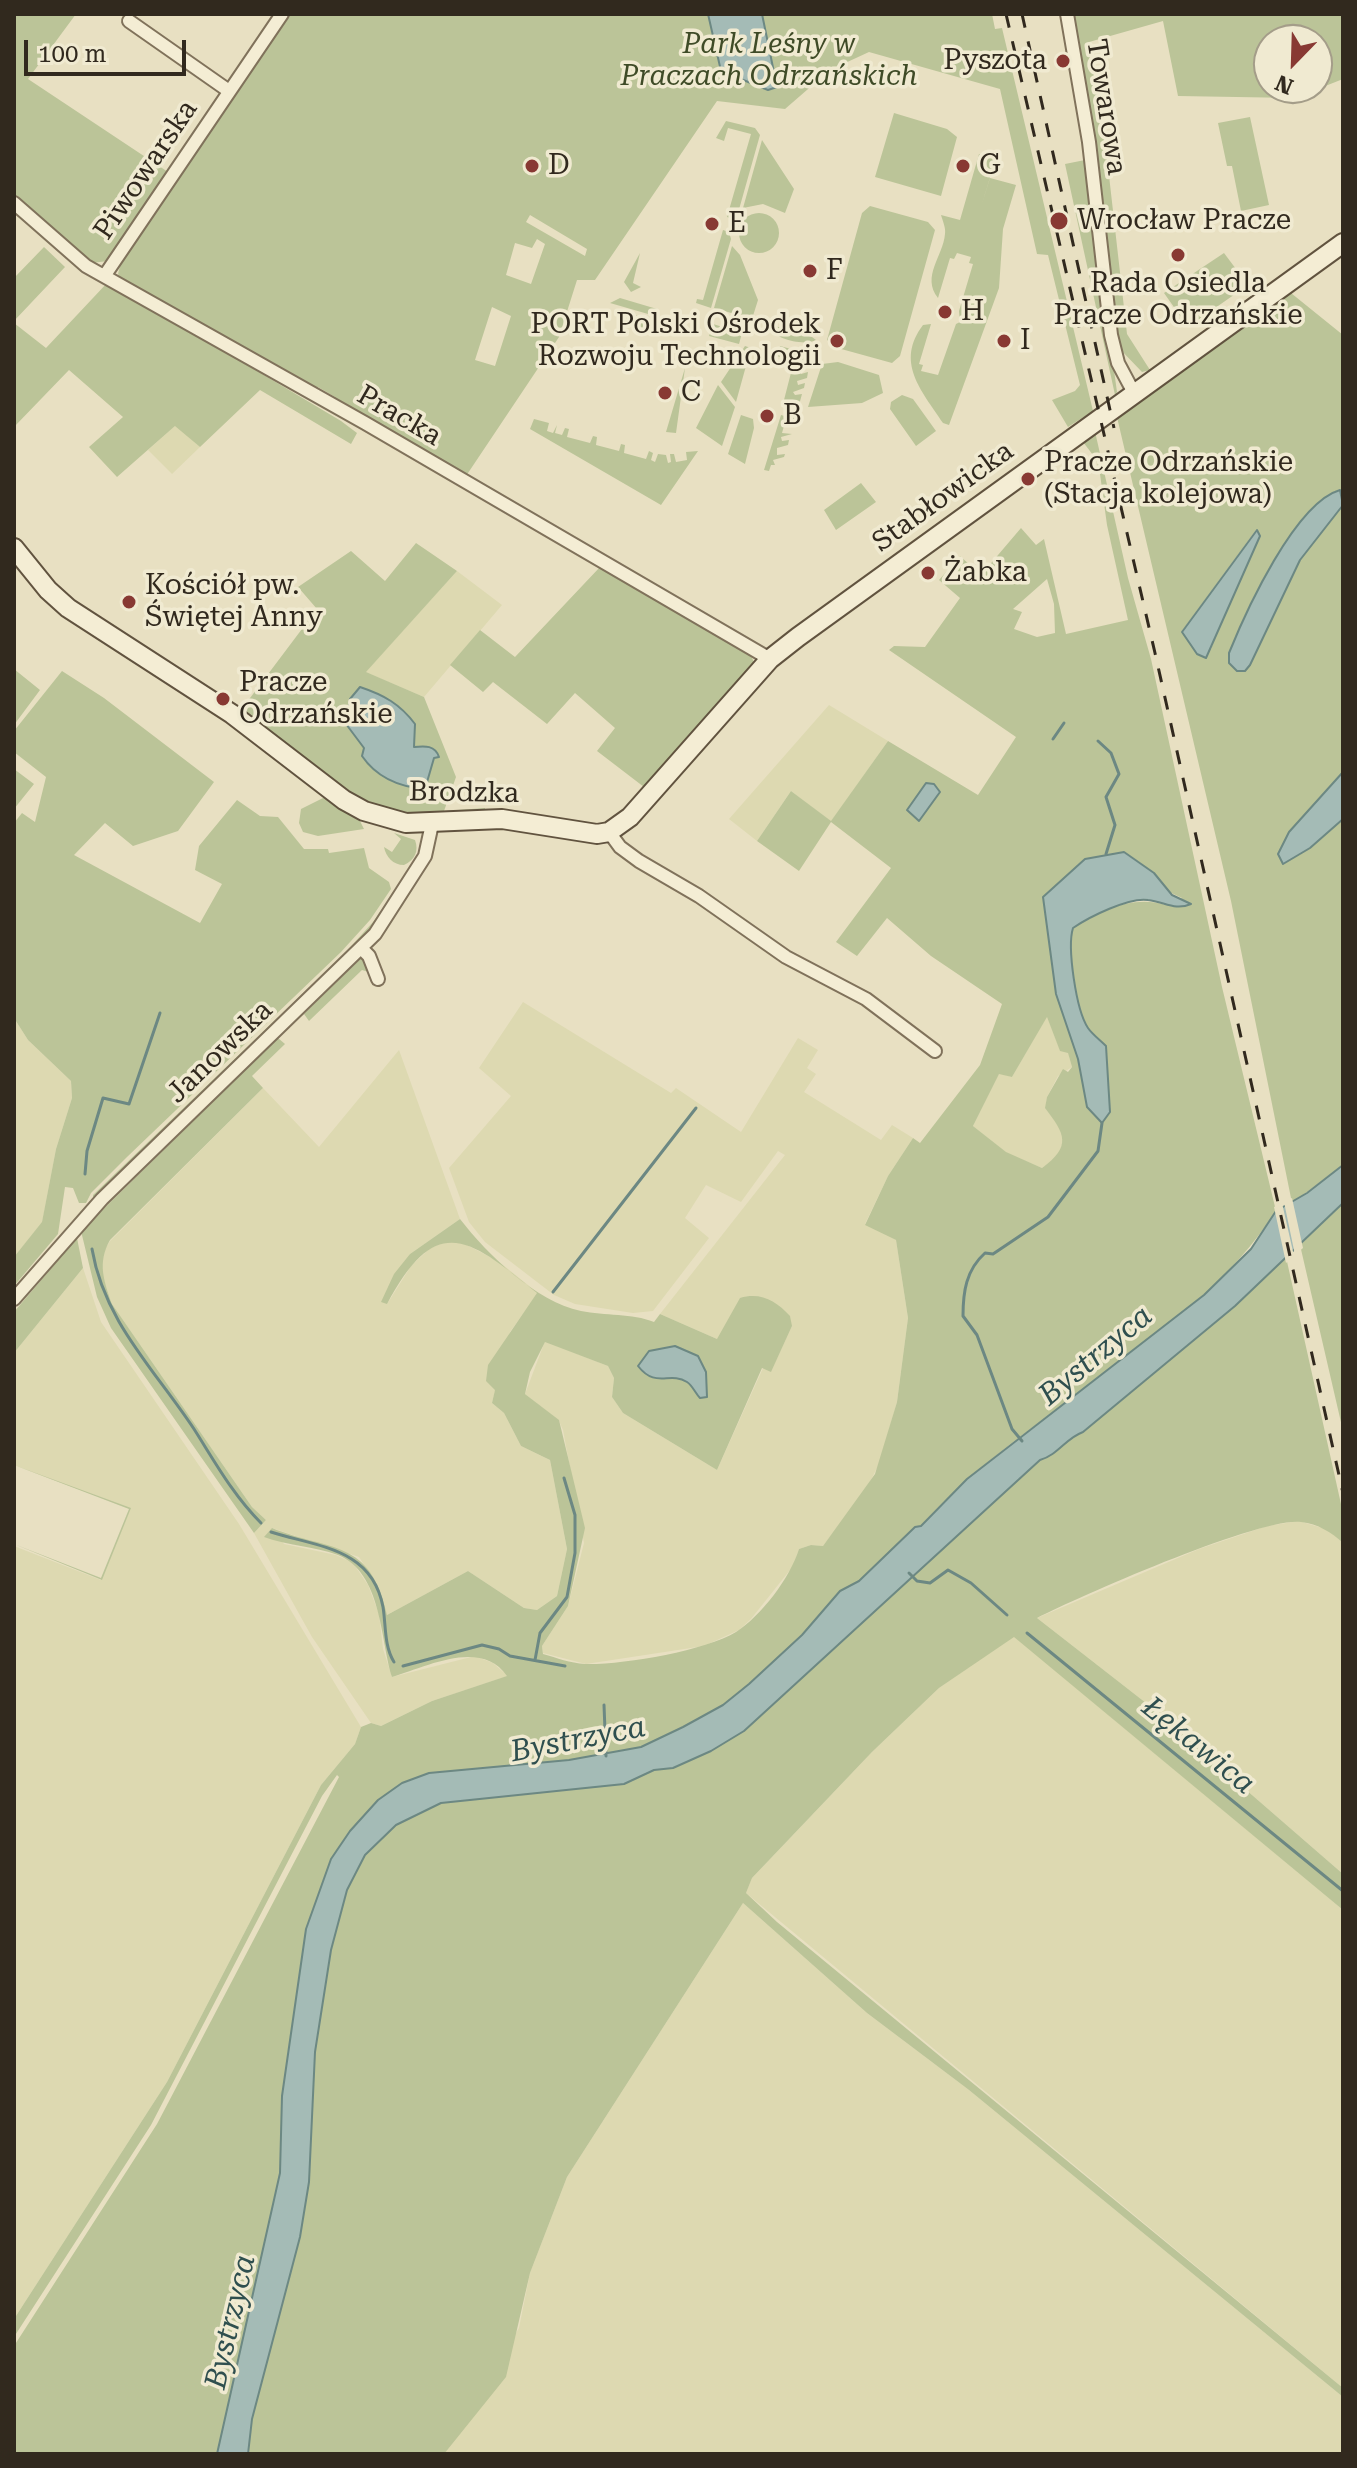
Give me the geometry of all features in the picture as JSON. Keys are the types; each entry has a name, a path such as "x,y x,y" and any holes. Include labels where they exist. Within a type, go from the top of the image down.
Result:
{"street":[{"name":"Piwowarska","path":"105,275 282,14"},
{"name":"Towarowa","path":"1067,14 1089,142 1111,335 1118,363 1134,393"},
{"path":"129,21 229,91"},
{"name":"Pracka","path":"14,203 72,257 770,659"},
{"name":"Stabłowicka","path":"609,832 630,817 770,659 1343,243"},
{"name":"Brodzka","path":"14,548 48,590 68,608 232,714 344,800 383,817 432,824 502,819 597,834 609,832"},
{"name":"Janowska","path":"14,1299 102,1199 361,948 393,909 425,856 432,824"},
{"path":"609,832 620,847 639,861 699,896 786,957 866,999 935,1051"},
{"path":"361,948 369,956 378,979"}],"shaded area":[{"path":"176,425 200,447 172,474 148,450"},
{"path":"457,571 502,605 424,697 365,672"},
{"path":"829,705 888,741 831,822 791,791 757,841 729,819"},
{"path":"523,1002 671,1093 676,1088 741,1132 798,1038 818,1050 807,1068 816,1074 804,1092 881,1140 892,1125 913,1138 888,1176 865,1224 896,1240 908,1318 897,1402 879,1464 865,1492 823,1546 811,1545 799,1549 794,1565 751,1619 739,1630 704,1646 586,1664 543,1653 542,1646 568,1606 584,1543 563,1430 559,1421 525,1394 545,1341 608,1366 614,1378 612,1397 623,1413 717,1470 763,1368 771,1371 792,1326 717,1339 660,1314 785,1155 778,1151 741,1202 706,1185 685,1218 709,1238 653,1311 633,1313 575,1304 554,1295 485,1242 469,1222 449,1168 511,1096 479,1068"},
{"path":"1047,1016 1060,1050 1068,1052 1072,1067 1058,1076 1047,1097 1046,1108 1060,1128 1064,1141 1057,1157 1042,1168 1006,1153 973,1126 999,1073 1012,1077"},
{"path":"14,1018 28,1040 71,1081 72,1098 56,1149 42,1223 14,1257"},
{"path":"399,1050 460,1219 410,1254 387,1304 411,1266 442,1242 459,1241 498,1261 538,1293 510,1332 492,1403 504,1413 521,1446 550,1460 567,1549 557,1596 537,1610 524,1608 468,1571 387,1615 377,1585 359,1557 272,1528 284,1544 336,1555 353,1563 368,1585 379,1614 383,1649 392,1677 475,1656 493,1663 508,1676 432,1701 381,1726 371,1723 312,1637 254,1533 266,1520 252,1507 112,1304 103,1278 101,1256 110,1241 263,1088 319,1147"},
{"path":"83,1268 101,1322 239,1524 361,1727 355,1744 321,1785 167,2082 14,2319 14,1546 101,1580 130,1509 14,1465 14,1353"},
{"path":"1299,1521 1329,1530 1343,1543 1343,1874 1146,1703 1037,1618 1199,1549 1267,1526"},
{"path":"1014,1636 1343,1910 1343,2388 746,1893 752,1878 872,1752 939,1688"},
{"path":"743,1903 867,2013 969,2090 1343,2397 1343,2454 444,2454 519,2328 530,2273 567,2177"}],"green space":[{"path":"14,14 76,14 28,79 168,172 108,261 91,263 65,244 14,196"},
{"name":"Park Leśny w Praczach Odrzańskich","path":"291,14 992,14 995,29 1002,28 1093,411 1068,427 1052,400 1075,391 1080,385 1048,255 1037,254 1000,89 869,52 830,70 785,109 717,101 595,280 577,280 559,337 466,476 334,401 335,397 318,387 316,391 121,279 118,274 122,257","holes":["530,215 587,249 585,256 526,222","537,239 545,244 531,284 506,275 515,243 532,248","492,307 511,316 495,366 475,360"]},
{"path":"1073,14 1343,14 1343,79 1333,83 1333,24 1253,24 1253,97 1178,96 1163,21 1089,42 1107,158 1127,334 1150,370 1142,372 1118,347 1092,122"},
{"path":"894,113 947,129 957,137 941,196 875,177"},
{"path":"1250,117 1269,205 1241,211 1232,166 1227,166 1218,123"},
{"path":"726,121 755,128 760,135 738,213 733,219 727,217 751,134 728,128 724,141 716,138"},
{"path":"762,140 794,189 785,213 763,204 743,208"},
{"path":"979,154 996,158 981,207 990,178 1016,185 1003,229 999,288 949,425 943,423 914,376 911,351 923,325 931,324 919,364 923,365 921,371 938,375 956,324 960,322 959,311 973,264 969,263 971,257 957,253 954,259 950,258 938,298 933,290 932,274 945,234 941,215 960,220"},
{"path":"1085,160 1117,392 1115,395 1065,164"},
{"path":"870,206 928,222 935,230 900,356 892,363 834,347 827,340 862,213"},
{"path":"759,213 773,219 779,233 773,247 759,253 745,247 739,233 745,219"},
{"path":"723,230 729,232 731,239 711,308 696,303 697,299 703,300"},
{"path":"732,246 740,255 758,300 752,319 714,308"},
{"path":"44,247 65,267 14,321 14,278"},
{"path":"640,253 633,283 641,287 631,292 624,282"},
{"path":"1224,253 1248,285 1188,327 1164,293"},
{"path":"108,282 341,421 357,433 351,444 260,390 200,447 175,426 117,477 89,447 123,417 69,370 14,427 14,323 46,348"},
{"path":"1286,289 1343,335 1343,494 1335,491 1316,507 1285,544 1259,586 1229,653 1250,665 1300,560 1343,505 1343,772 1289,832 1310,848 1343,819 1343,1165 1292,1203 1231,901 1116,413","holes":["1256,530 1259,535 1227,605 1211,649 1182,631"]},
{"path":"620,298 657,309 655,316 610,303"},
{"path":"632,314 671,326 668,335 630,324"},
{"path":"713,324 742,333 739,344 709,336"},
{"path":"772,325 816,340 789,340 766,326"},
{"path":"745,346 751,348 736,402 721,382"},
{"path":"780,346 802,352 809,358 809,364 801,365 801,374 808,372 807,378 797,381 798,385 805,383 804,388 793,392 795,395 802,394 799,405 784,400 794,361 777,356"},
{"path":"838,362 879,375 883,393 862,403 808,407 822,364"},
{"path":"685,368 676,433 666,432"},
{"path":"718,385 735,407 722,446 696,428"},
{"path":"902,395 913,399 936,431 916,446 890,409 891,402"},
{"path":"791,409 798,411 794,425 784,426 782,433 792,434 781,437 782,441 789,440 788,445 777,448 777,455 785,454 784,457 773,460 775,465 771,465 769,471 764,470 781,415 788,417"},
{"path":"741,415 753,419 754,428 745,464 728,454"},
{"path":"534,419 549,423 547,431 553,433 557,425 555,433 562,435 565,428 569,429 567,437 590,443 593,436 597,437 596,445 619,451 621,444 625,445 624,453 646,459 649,451 653,453 651,460 655,462 658,454 666,455 668,463 671,462 670,454 674,454 676,462 687,460 686,452 698,451 661,505 530,429"},
{"path":"1094,427 1128,578 1151,659 1222,987 1276,1211 1240,1258 1198,1300 963,1484 859,1581 840,1591 802,1635 723,1705 641,1747 569,1760 429,1773 402,1783 378,1800 350,1831 331,1859 306,1929 282,2096 280,2173 217,2454 14,2454 14,2346 157,2124 339,1777 337,1775 322,1796 151,2125 14,2337 14,2319 167,2082 321,1785 355,1744 361,1727 371,1723 381,1726 432,1701 507,1676 496,1665 468,1657 436,1662 392,1677 377,1608 363,1576 338,1555 264,1537 272,1528 330,1546 359,1560 380,1590 387,1615 468,1571 524,1608 537,1610 557,1596 567,1549 550,1460 521,1446 504,1413 492,1403 495,1390 486,1381 488,1365 537,1293 522,1281 564,1306 654,1322 660,1314 717,1339 740,1298 755,1296 768,1299 790,1316 792,1326 771,1372 762,1368 717,1470 623,1413 612,1397 614,1378 608,1366 545,1342 530,1372 525,1394 559,1420 585,1528 568,1606 542,1646 543,1654 579,1663 620,1662 684,1651 736,1632 774,1595 799,1549 811,1545 823,1546 875,1474 897,1402 908,1318 896,1240 865,1225 888,1176 913,1138 920,1143 980,1065 1002,1004 931,956 887,918 857,956 836,942 891,868 831,822 799,871 757,841 791,791 831,821 888,741 978,795 1016,737 889,650 894,646 925,647 960,598 939,580 960,556 981,575 1021,528 1036,545 1044,539 1066,634 1128,620 1107,525 1100,474 1096,459 1080,438","holes":["1047,579 1054,604 1055,633 1037,637 1014,629 1022,612 1013,609","1124,852 1142,864 1165,890 1182,898 1166,905 1141,902 1118,906 1073,928 1071,949 1076,993 1088,1028 1106,1046 1110,1111 1087,1107 1078,1059 1056,994 1043,897 1085,859","1047,1017 1060,1051 1068,1053 1072,1067 1068,1072 1063,1069 1047,1097 1045,1108 1057,1125 1062,1140 1058,1153 1042,1168 1006,1152 973,1126 999,1074 1012,1077"]},
{"path":"861,483 876,502 836,530 824,510"},
{"path":"416,543 457,571 366,672 424,697 456,777 444,811 485,808 485,811 411,815 363,801 320,774 241,710 317,609 298,587 351,551 385,581","holes":["415,724 413,747 438,758 434,758 425,789 390,779 362,756 364,748"]},
{"path":"600,567 751,656 754,662 644,787 597,751 615,728 575,693 547,724 493,682 483,692 450,665 480,630 515,657"},
{"path":"14,669 40,690 14,725"},
{"path":"62,671 104,698 214,782 178,831 133,846 105,823 74,855 200,923 222,884 195,870 199,846 237,800 260,816 278,817 304,849 328,849 329,853 364,848 369,868 389,882 391,889 370,920 341,952 127,1157 91,1193 86,1203 79,1203 73,1188 65,1187 58,1234 14,1286 14,1257 42,1222 56,1149 72,1098 71,1081 28,1040 14,1018 14,823 22,813 35,822 46,777 14,752 14,731"},
{"path":"14,769 34,784 14,809"},
{"path":"325,797 358,817 364,829 318,836 303,832 299,823 301,809"},
{"path":"394,833 415,840 415,855 404,865 393,862 385,851 384,847 392,852 401,839"},
{"path":"398,887 375,925 346,957 93,1200 93,1195 344,954 373,922"},
{"path":"362,957 368,961 372,973 362,970 309,1021 304,1014"},
{"path":"278,1038 285,1044 252,1076 263,1088 110,1240 103,1264 104,1280 112,1304 252,1507 266,1520 254,1533 111,1328 97,1297 81,1231"},
{"path":"1343,1203 1343,1431 1300,1245"},
{"path":"460,1219 511,1273 473,1248 456,1243 439,1245 422,1255 405,1274 387,1304 381,1302 394,1274 410,1254"},
{"path":"77,1238 83,1268 14,1353 14,1312"},
{"path":"1286,1257 1343,1513 1343,1543 1313,1525 1301,1522 1280,1524 1211,1544 1037,1618 1146,1703 1343,1874 1343,1910 1014,1637 939,1688 872,1752 752,1878 746,1893 777,1922 1343,2388 1343,2397 969,2090 867,2013 743,1903 567,2177 530,2273 506,2377 444,2454 248,2454 252,2419 300,2237 309,2182 315,2052 331,1950 347,1890 365,1855 396,1825 441,1803 624,1784 654,1770 673,1768 744,1731 1040,1460 1083,1432 1235,1306"},
{"path":"14,1465 131,1508 102,1580 14,1544 101,1578 129,1509"}],"water":[{"path":"708,14 762,14 777,87 768,90 721,71"},
{"path":"1340,490 1343,505 1300,560 1250,665 1245,671 1237,671 1229,663 1229,653 1274,561 1306,515 1323,499"},
{"path":"1257,530 1260,536 1206,658 1197,654 1182,632"},
{"path":"360,687 391,701 409,717 415,724 414,747 429,747 437,753 439,757 434,758 425,789 390,780 362,756 364,748 346,724 350,699"},
{"path":"1343,772 1343,819 1310,848 1283,864 1278,854 1289,832"},
{"path":"926,783 934,784 940,792 919,821 907,810"},
{"path":"1124,852 1154,873 1172,895 1191,904 1180,907 1140,900 1120,905 1073,928 1072,963 1076,993 1088,1028 1106,1046 1110,1112 1102,1123 1087,1107 1078,1059 1056,994 1043,897 1085,859"},
{"path":"1343,1165 1343,1203 1235,1306 1083,1432 1040,1460 744,1731 711,1751 673,1768 654,1770 624,1784 441,1803 396,1825 365,1855 347,1890 331,1950 315,2052 309,2182 300,2237 252,2419 248,2454 217,2454 280,2173 282,2096 306,1929 331,1859 350,1831 378,1800 402,1783 429,1773 569,1760 641,1747 723,1705 802,1635 840,1591 859,1581 915,1527 921,1526 967,1479 1204,1295 1251,1249 1276,1211 1307,1193"},
{"path":"675,1346 698,1356 706,1372 707,1397 700,1398 687,1382 651,1377 638,1366 649,1351"}],"pier":[{"path":"1292,1198 1303,1248 1295,1255 1284,1202"},
{"path":"1282,1203 1294,1256 1286,1263 1274,1207"}],"waterway":[{"path":"1053,739 1064,723"},
{"path":"1098,741 1111,753 1119,774 1106,797 1115,825 1106,854"},
{"path":"85,1174 87,1151 103,1098 129,1104 160,1013"},
{"path":"553,1292 696,1108"},
{"path":"1022,1441 1012,1429 977,1335 963,1316 967,1282 985,1253 993,1254 1048,1217 1098,1151 1102,1123"},
{"path":"92,1249 98,1275 119,1322 233,1490 261,1523"},
{"path":"535,1660 540,1633 567,1597 575,1553 575,1515 564,1478"},
{"path":"271,1532 340,1553 367,1572 377,1587 387,1642 394,1662"},
{"name":"Łękawica","path":"909,1573 917,1581 930,1583 948,1570 971,1583 1007,1615"},
{"name":"Łękawica","path":"1027,1633 1343,1891"},
{"path":"403,1666 482,1645 499,1649 510,1656 565,1666"},
{"name":"Bystrzyca","path":"604,1705 606,1756"}],"railway":[{"path":"1006,14 1155,653 1343,1493"},
{"path":"1022,14 1114,428"}],"place":[{"name":"Pyszota","path":"1063,61"},
{"name":"D","path":"532,166"},
{"name":"G","path":"963,166"},
{"name":"Wrocław Pracze","path":"1059,221"},
{"name":"E","path":"712,224"},
{"name":"Rada Osiedla Pracze Odrzańskie","path":"1178,255"},
{"name":"F","path":"810,271"},
{"name":"H","path":"945,312"},
{"name":"PORT Polski Ośrodek Rozwoju Technologii","path":"837,341"},
{"name":"I","path":"1004,341"},
{"name":"C","path":"665,393"},
{"name":"B","path":"767,416"},
{"name":"Pracze Odrzańskie (Stacja kolejowa)","path":"1028,479"},
{"name":"Żabka","path":"928,573"},
{"name":"Kościół pw. Świętej Anny","path":"129,602"},
{"name":"Pracze Odrzańskie","path":"223,699"}]}
